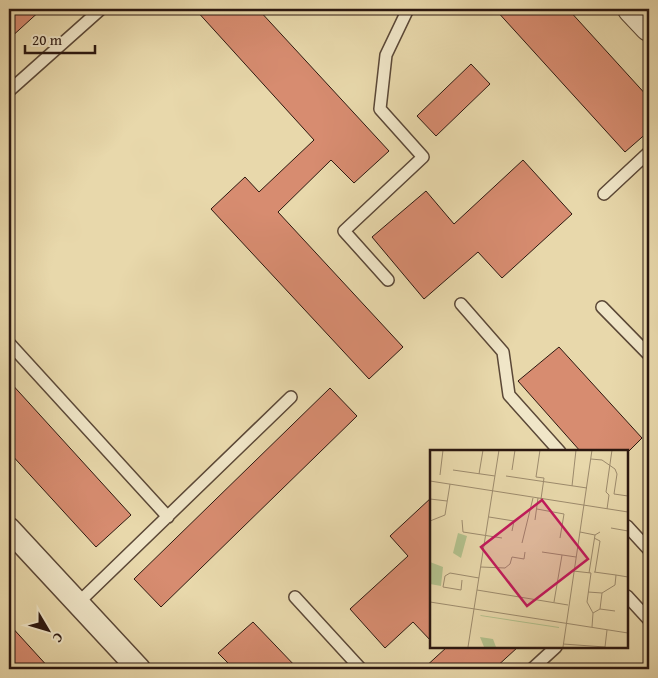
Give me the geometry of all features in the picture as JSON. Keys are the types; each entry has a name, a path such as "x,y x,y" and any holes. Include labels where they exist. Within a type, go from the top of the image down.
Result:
{"street":[{"path":"632,9 649,27"},
{"path":"9,529 139,669"}],"lane":[{"path":"9,91 101,9"},
{"path":"388,280 344,232 423,156 380,109 386,55 408,9"},
{"path":"604,194 649,152"},
{"path":"461,304 503,352 509,395 558,450"},
{"path":"602,306 649,355"},
{"path":"9,343 168,517"},
{"path":"78,603 291,397"},
{"path":"628,527 649,550"},
{"path":"295,597 361,669"},
{"path":"628,597 649,620"},
{"path":"532,669 555,648"}],"building":[{"path":"9,9 42,9 9,39"},
{"path":"195,9 258,9 389,151 354,183 331,160 278,212 403,347 369,379 211,209 245,177 259,192 314,140"},
{"path":"495,9 568,9 649,98 649,131 625,152"},
{"path":"471,64 490,84 436,136 417,116"},
{"path":"523,160 572,214 502,278 478,252 424,299 372,237 426,191 454,224"},
{"path":"559,347 642,438 628,452 628,450 579,450 518,381"},
{"path":"9,381 131,515 96,547 9,452"},
{"path":"330,388 357,416 161,607 134,579"},
{"path":"430,499 430,640 413,622 385,648 350,609 408,556 390,536"},
{"path":"253,622 298,669 234,669 218,653"},
{"path":"9,624 50,669 9,669"},
{"path":"446,648 517,648 494,669 423,669"}]}
